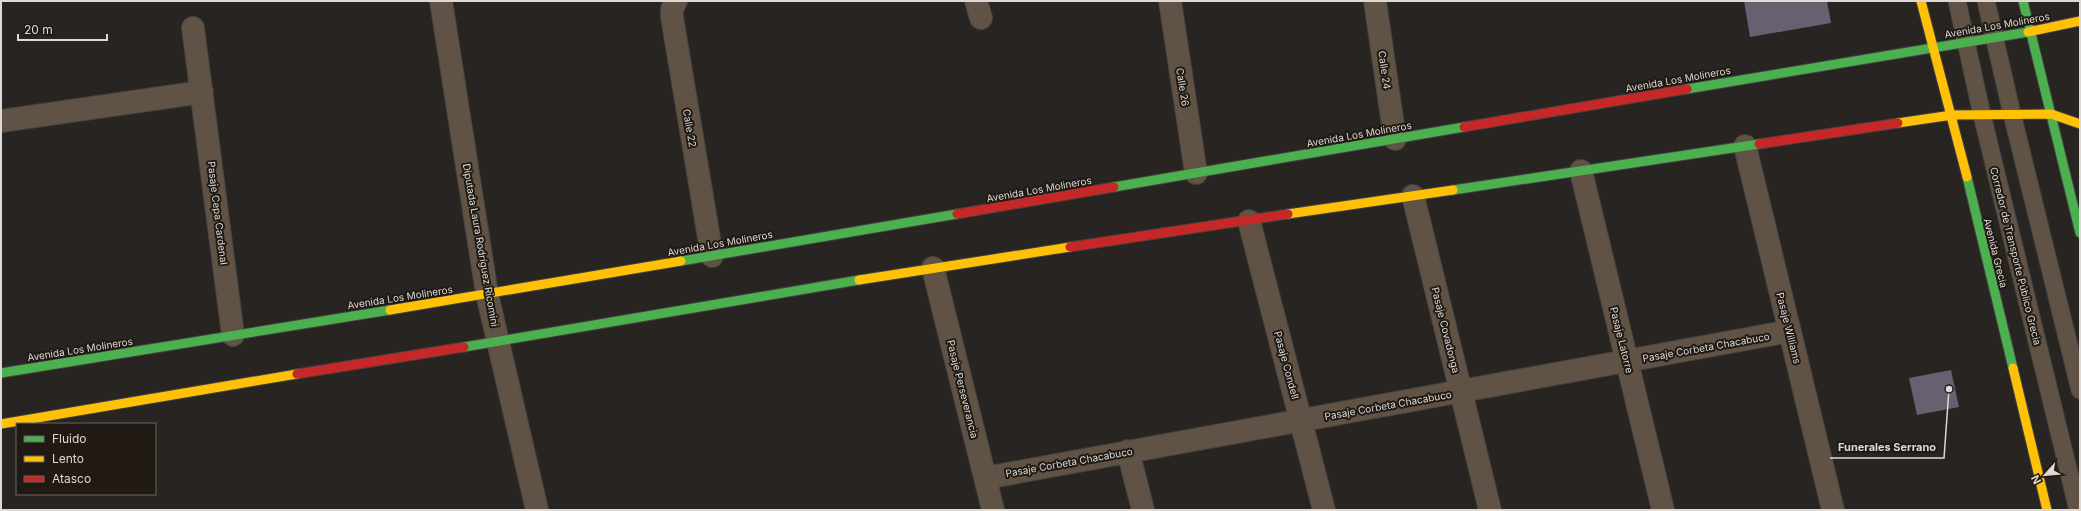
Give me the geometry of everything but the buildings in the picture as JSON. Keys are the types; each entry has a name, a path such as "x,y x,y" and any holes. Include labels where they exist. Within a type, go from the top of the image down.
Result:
{"street":[{"name":"Diputada Laura Rodríguez Ricomini","path":"441,1 487,294 537,510"},
{"name":"Calle 22","path":"676,1 672,8 672,17 712,256"},
{"name":"Calle 26","path":"1170,1 1196,173"},
{"name":"Calle 24","path":"1375,1 1395,139"},
{"name":"Avenida Grecia","path":"1921,1 1952,115 2047,510"},
{"path":"2023,1 2080,233"},
{"name":"Avenida Los Molineros","path":"1,373 712,256 1933,47 2030,32 2080,21"},
{"name":"Pasaje Cepa Cardenal","path":"194,28 233,335"},
{"path":"1,120 202,92"},
{"path":"1,424 933,268 1952,115 2051,114 2080,124"},
{"name":"Pasaje Williams","path":"1745,146 1833,510"},
{"name":"Pasaje Latorre","path":"1581,171 1663,510"},
{"name":"Pasaje Covadonga","path":"1413,196 1490,510"},
{"name":"Pasaje Condell","path":"1249,221 1324,510"},
{"name":"Pasaje Perseverancia","path":"933,268 993,510"},
{"name":"Pasaje Corbeta Chacabuco","path":"985,478 1790,331"},
{"path":"1128,451 1143,510"}],"lane":[{"name":"Corredor de Transporte Público Grecia","path":"1957,1 1982,115 2078,510"},
{"path":"1986,1 2012,114 2080,390"}],"traffic: fast":[{"path":"2023,1 2080,233"},
{"path":"1687,89 2028,32"},
{"path":"1114,187 1464,127"},
{"path":"1453,190 1759,144"},
{"path":"1967,177 2013,368"},
{"path":"681,261 957,214"},
{"path":"464,347 859,280"},
{"path":"1,373 390,310"}],"traffic: slow":[{"path":"1921,1 1967,177"},
{"path":"2028,32 2080,21"},
{"path":"1898,123 1952,115 2051,114 2080,124"},
{"path":"1288,214 1453,190"},
{"path":"859,280 1070,247"},
{"path":"390,310 681,261"},
{"path":"2013,368 2047,510"},
{"path":"1,424 297,374"}],"traffic: jam":[{"path":"1464,127 1687,89"},
{"path":"1759,144 1898,123"},
{"path":"957,214 1114,187"},
{"path":"1070,247 1288,214"},
{"path":"297,374 464,347"}],"place":[{"name":"Funerales Serrano","path":"1949,389"}]}
